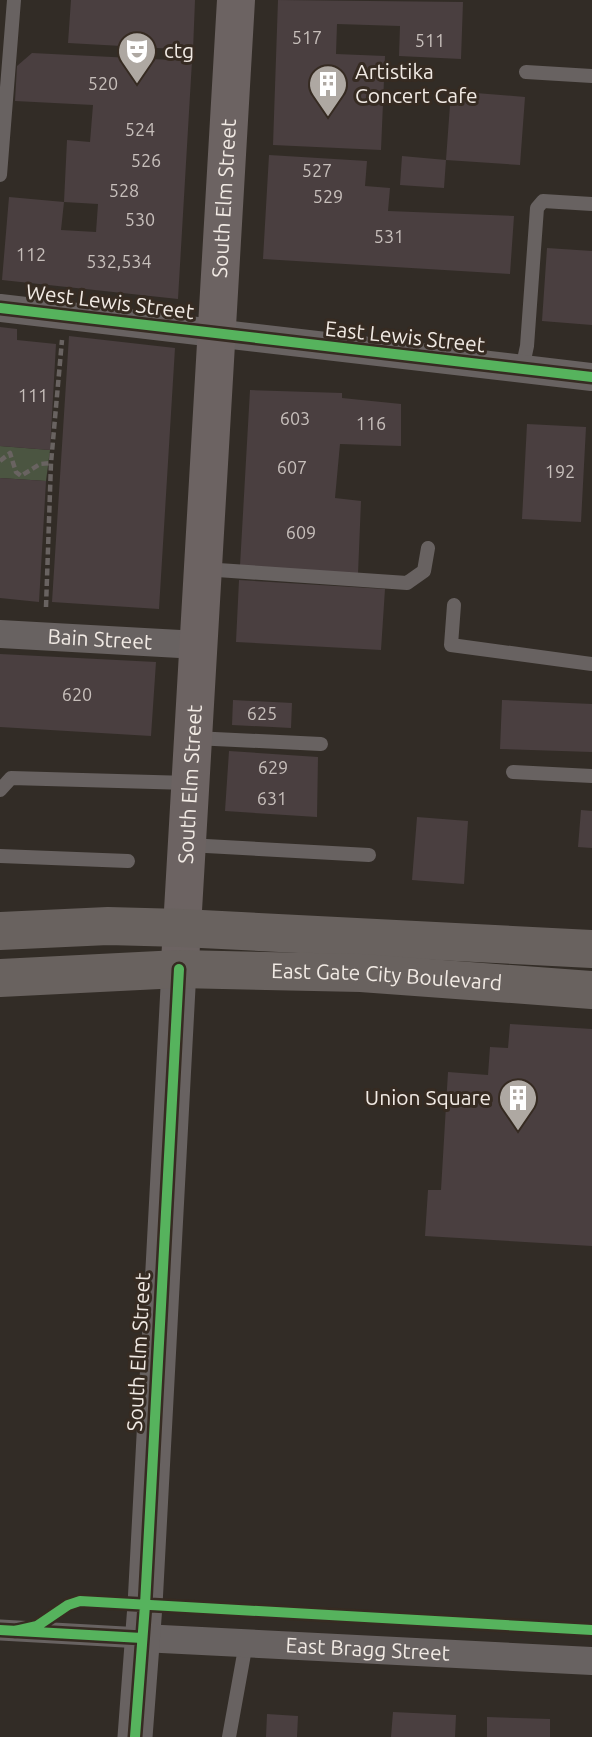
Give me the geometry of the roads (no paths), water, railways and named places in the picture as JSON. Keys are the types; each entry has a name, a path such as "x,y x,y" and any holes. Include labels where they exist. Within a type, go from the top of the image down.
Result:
{"main road":[{"name":"South Elm Street","path":"179,969 214,335 236,0"},
{"name":"East Gate City Boulevard","path":"0,931 108,926 182,928 592,949"},
{"name":"East Gate City Boulevard","path":"0,978 179,969 361,973 592,990"}],"street":[{"name":"West Lewis Street","path":"0,308 214,335"},
{"name":"East Lewis Street","path":"214,335 592,377"},
{"name":"Bain Street","path":"0,634 198,645"},
{"name":"South Elm Street","path":"135,1737 179,969"},
{"path":"0,1630 142,1638"},
{"name":"East Bragg Street","path":"142,1638 592,1661"}],"lane":[{"path":"0,175 14,0"},
{"path":"526,72 592,76"},
{"path":"522,369 527,346 537,208 543,201 592,204"},
{"path":"201,569 407,583 424,570 428,548"},
{"path":"454,606 451,645 484,652 592,664"},
{"path":"192,738 321,744"},
{"path":"513,772 592,776"},
{"path":"0,790 11,778 190,783"},
{"path":"187,845 369,855"},
{"path":"0,856 128,861"},
{"path":"229,1737 246,1643"}],"place":[{"name":"ctg","path":"137,85"},
{"name":"Artistika Concert Cafe","path":"328,118"},
{"name":"Union Square","path":"518,1132"}]}
